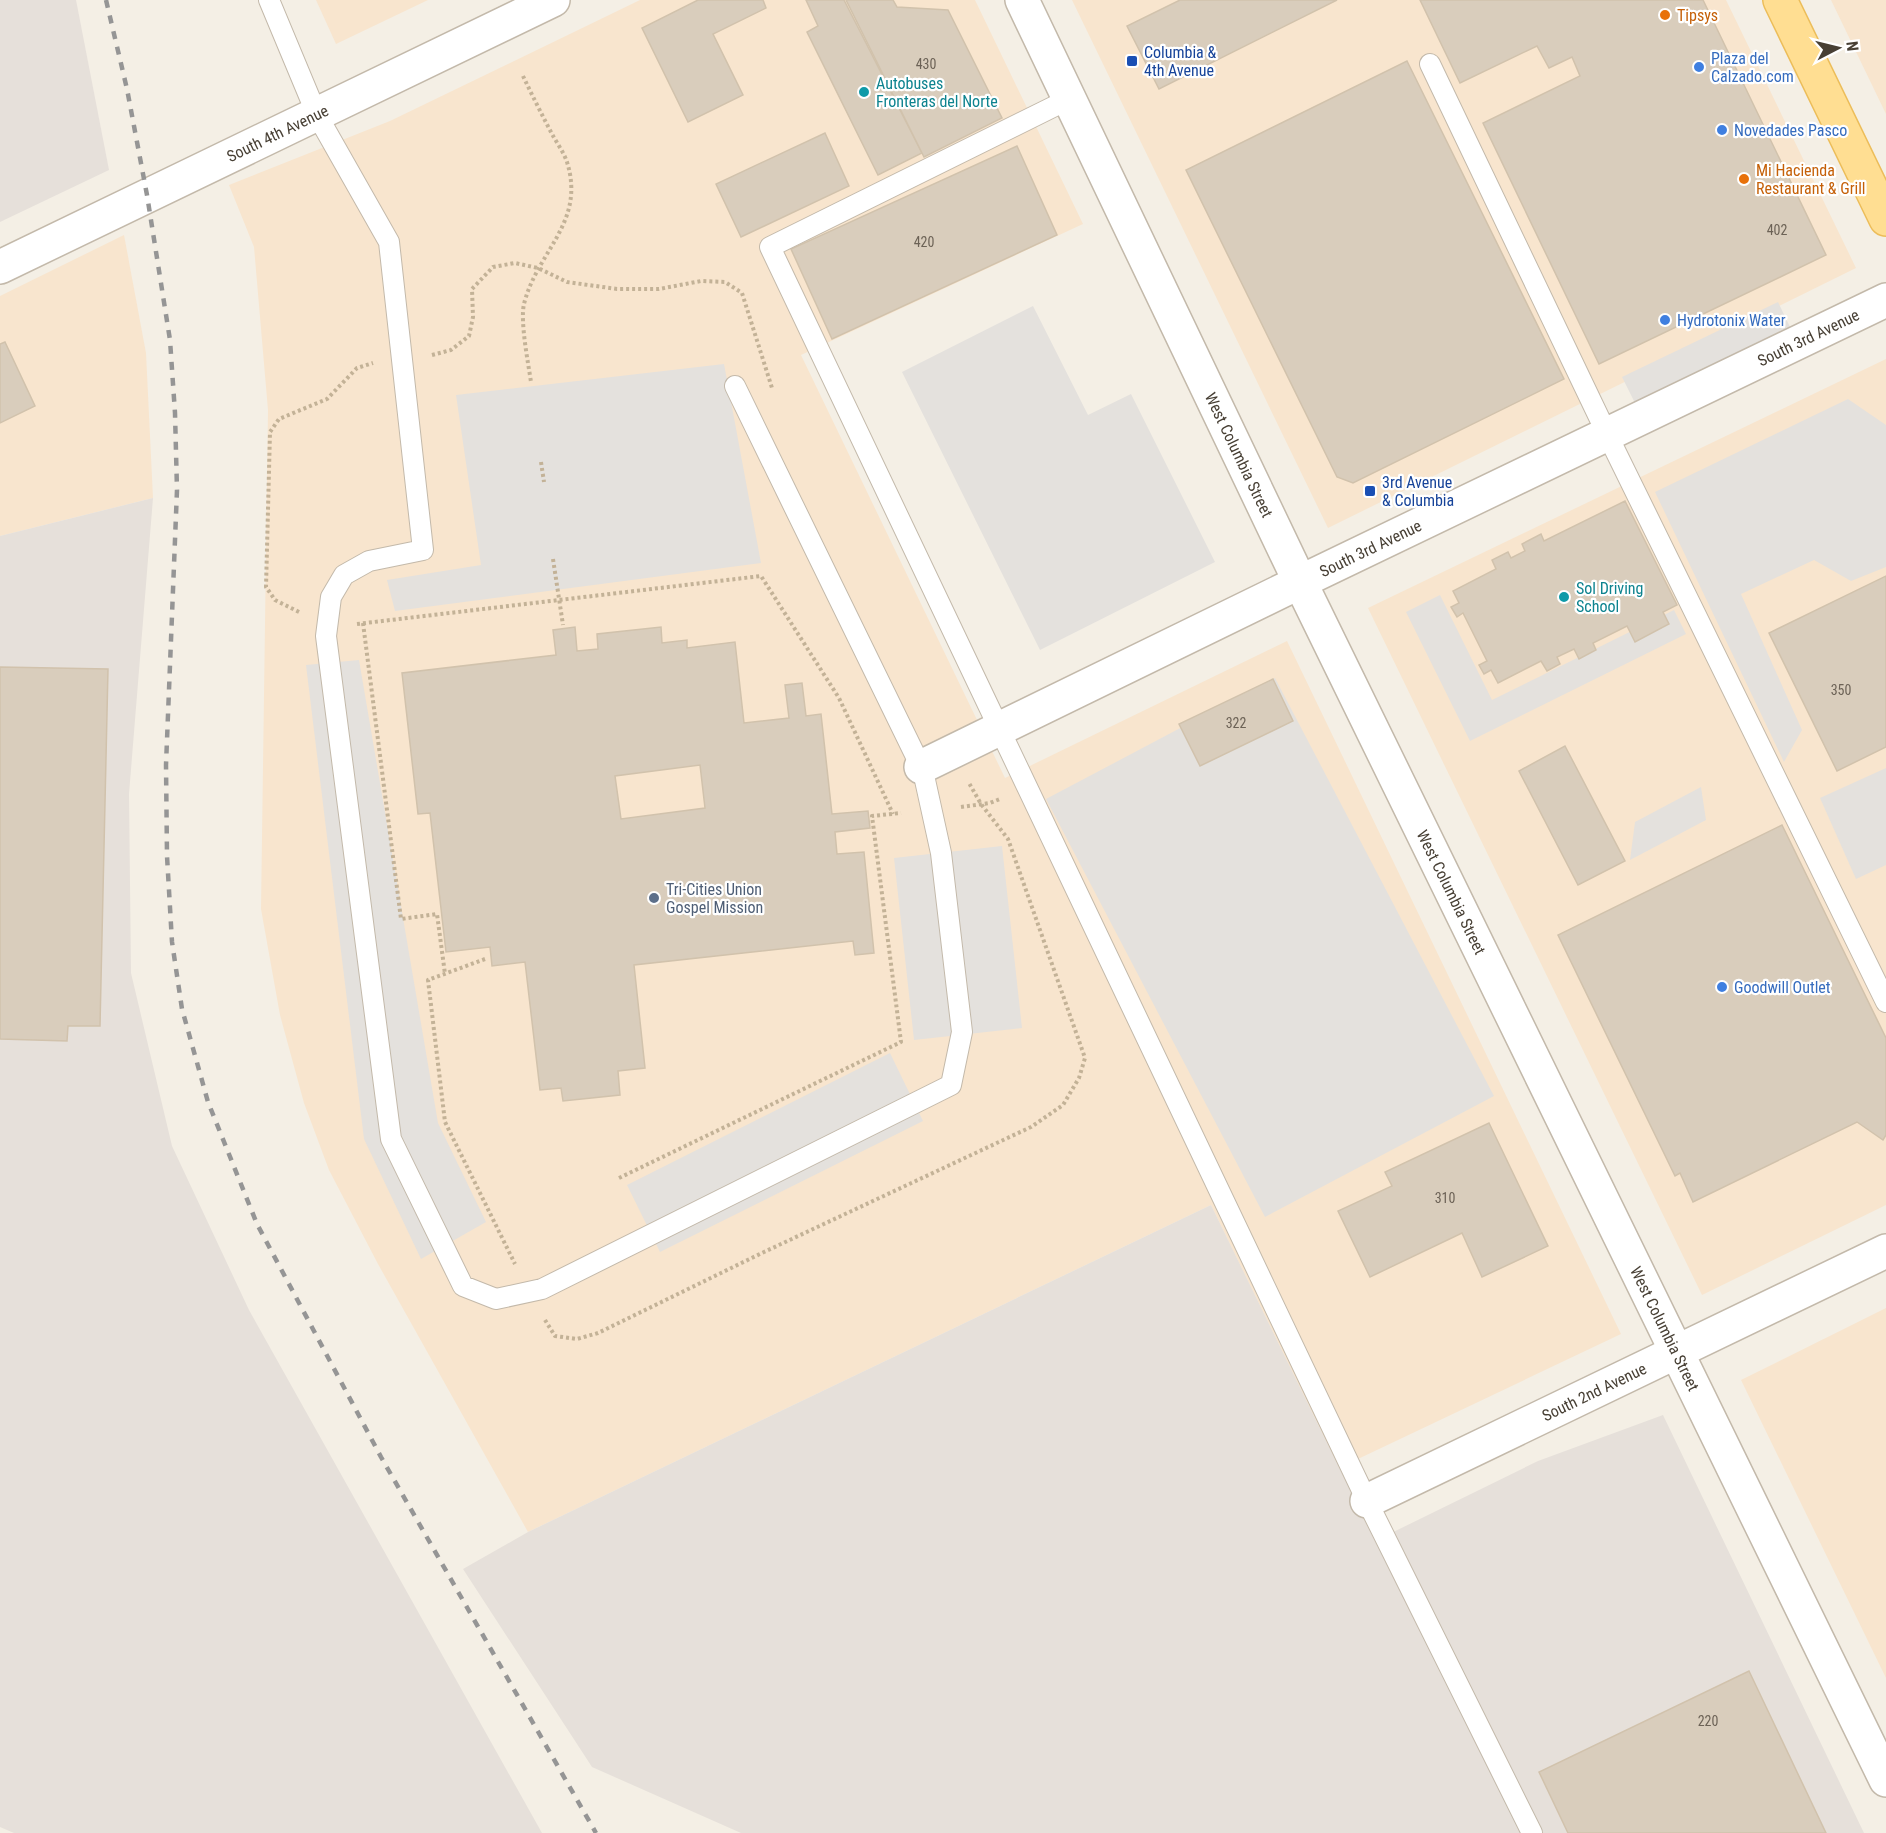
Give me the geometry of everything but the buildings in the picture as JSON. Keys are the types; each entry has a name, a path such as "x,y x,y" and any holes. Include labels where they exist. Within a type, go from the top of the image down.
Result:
{"main road":[{"path":"1780,0 1886,219"}],"street":[{"name":"South 4th Avenue","path":"0,267 553,0"},
{"name":"West Columbia Street","path":"1022,0 1300,582 1886,1780"},
{"name":"South 3rd Avenue","path":"921,766 1886,300"},
{"name":"South 2nd Avenue","path":"1367,1501 1886,1251"}],"lane":[{"path":"269,0 317,115 389,242 423,550 369,561 344,575 331,597 326,636 391,1139 463,1286 496,1299 542,1289 951,1085 962,1032 941,853 921,766 735,386"},
{"path":"1430,64 1607,434 1886,1002"},
{"path":"1069,99 770,247 1367,1501 1532,1833"}],"path":[{"path":"523,76 567,162 570,185 570,206 566,221 538,268 524,305 531,382"},
{"path":"300,612 275,600 266,587 270,432 279,419 327,399 357,368 377,362"},
{"path":"541,462 544,482"},
{"path":"553,559 562,625"},
{"path":"351,625 761,576 839,698 893,814"},
{"path":"363,623 401,919 437,914 445,974"},
{"path":"619,1178 901,1041 872,816 911,812"},
{"path":"485,959 428,980 445,1122 518,1271"}],"shaded area":[{"path":"0,0 76,0 109,170 0,222"},
{"path":"316,0 428,0 336,44"},
{"path":"640,0 975,0 1083,224 801,355 1005,778 1287,641 1621,1334 1339,1468 1211,1205 528,1532 378,1264 329,1170 304,1103 280,1015 261,909 268,410 254,247 229,185 390,121"},
{"path":"1072,0 1726,0 1856,268 1328,528"},
{"path":"1831,0 1886,0 1886,114"},
{"path":"124,235 146,353 153,498 0,536 0,296"},
{"path":"1778,302 1791,329 1635,403 1622,377"},
{"path":"1033,306 1088,415 1131,394 1215,562 1040,650 902,372"},
{"path":"1886,359 1886,1205 1702,1295 1368,608"},
{"path":"724,364 761,563 395,611 387,580 481,565 456,395"},
{"path":"1848,399 1886,425 1886,567 1851,581 1814,560 1741,594 1802,730 1784,762 1655,492"},
{"path":"153,498 129,794 131,973 172,1146 249,1310 542,1833 14,1833 0,1827 0,536"},
{"path":"1440,595 1492,700 1674,610 1686,634 1470,741 1406,612"},
{"path":"359,660 438,1123 486,1222 421,1259 364,1139 306,665"},
{"path":"1275,678 1494,1096 1265,1217 1046,799"},
{"path":"1886,768 1886,865 1856,879 1820,798"},
{"path":"1701,787 1706,820 1630,860 1635,822"},
{"path":"1002,846 1022,1028 914,1040 894,858"},
{"path":"890,1053 923,1121 660,1252 627,1185"},
{"path":"1211,1205 1375,1541 1538,1461 1663,1415 1864,1833 741,1833 592,1767 463,1569 528,1532"},
{"path":"1886,1308 1886,1678 1741,1380"}],"railway":[{"path":"106,0 127,89 147,195 170,340 177,490 166,765 167,856 172,942 182,1009 208,1102 257,1224 381,1457 596,1833"}],"place":[{"name":"Tipsys","path":"1665,15"},
{"name":"Columbia & 4th Avenue","path":"1132,61"},
{"name":"Plaza del Calzado.com","path":"1699,67"},
{"name":"Autobuses Fronteras del Norte","path":"864,92"},
{"name":"Novedades Pasco","path":"1722,130"},
{"name":"Mi Hacienda Restaurant & Grill","path":"1744,179"},
{"name":"Hydrotonix Water","path":"1665,320"},
{"name":"3rd Avenue & Columbia","path":"1370,491"},
{"name":"Sol Driving School","path":"1564,597"},
{"name":"Tri-Cities Union Gospel Mission","path":"654,898"},
{"name":"Goodwill Outlet","path":"1722,987"}]}
